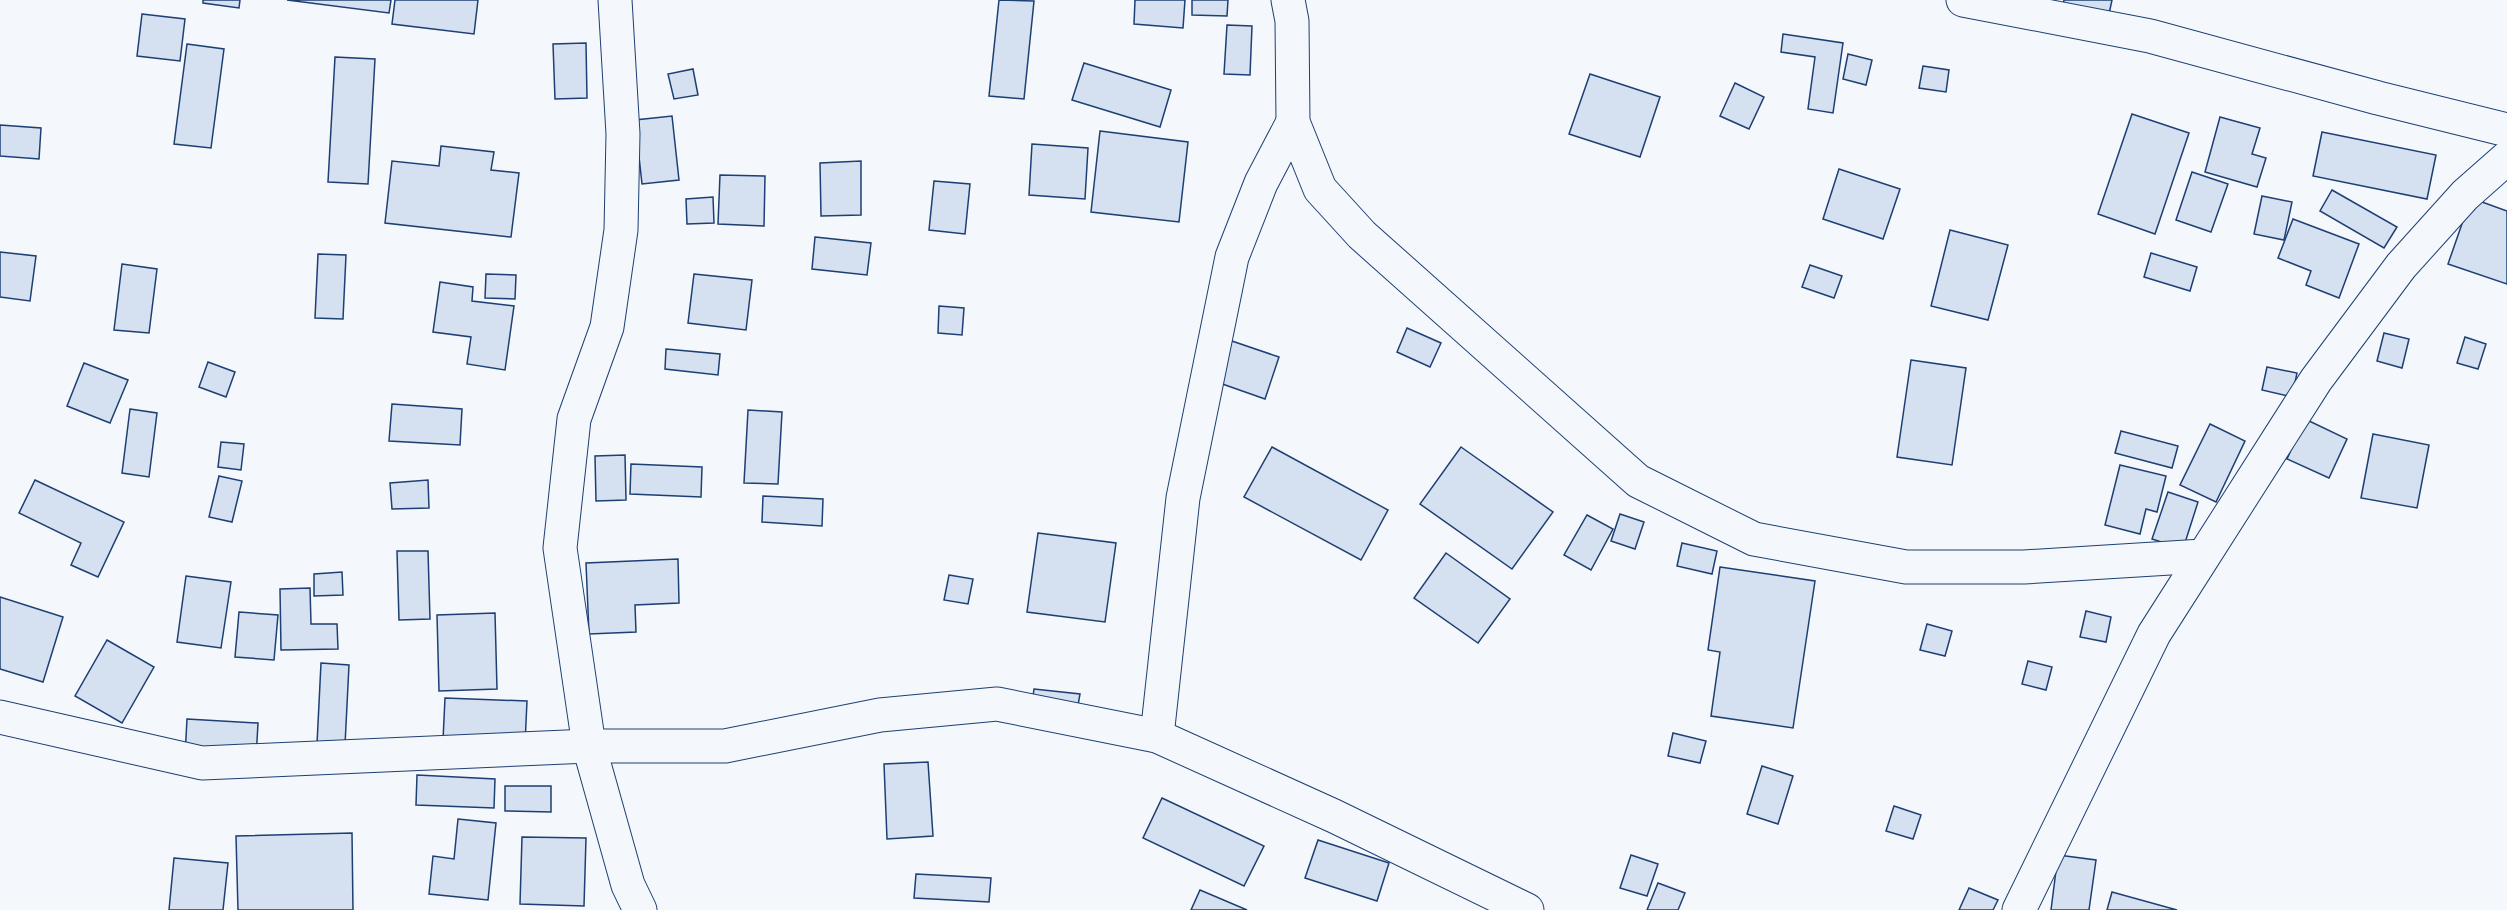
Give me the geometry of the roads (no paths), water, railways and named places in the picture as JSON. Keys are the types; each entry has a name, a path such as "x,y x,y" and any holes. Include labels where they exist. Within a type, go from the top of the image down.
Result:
{"street":[{"path":"615,0 623,134 621,230 607,327 574,419 560,548 589,746 628,885 640,910"},
{"path":"1288,0 1292,21 1293,122 1320,189 1362,236 1638,481 1754,539 1906,567 2024,567 2204,556"},
{"path":"1964,0 2150,36 2507,130"},
{"path":"1157,736 1183,498 1232,257 1261,183 1293,122"},
{"path":"2019,910 2154,634 2316,380 2394,276 2465,195 2507,158"},
{"path":"0,717 202,763 589,746 725,746 880,715 997,704 1157,736 1334,816 1527,910"}]}
